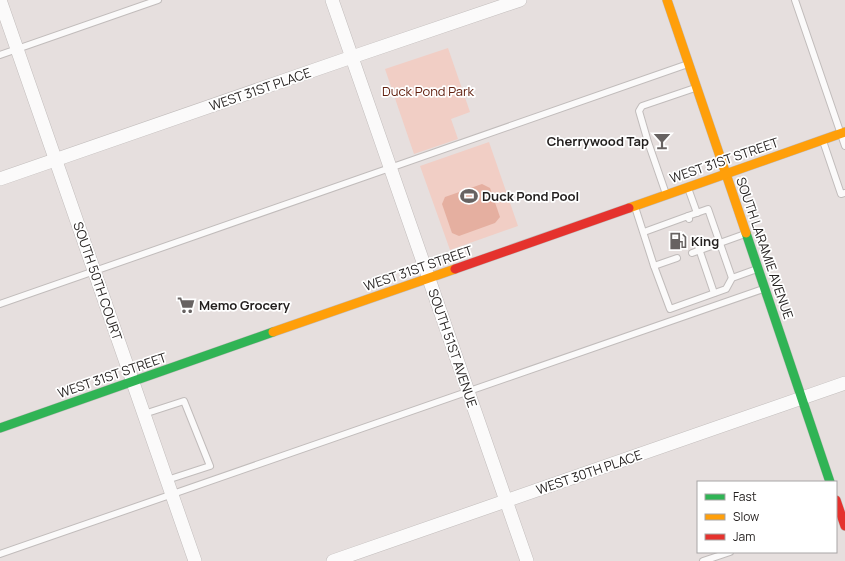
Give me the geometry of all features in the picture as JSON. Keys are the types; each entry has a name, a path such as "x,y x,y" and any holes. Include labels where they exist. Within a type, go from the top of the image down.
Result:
{"main road":[{"name":"SOUTH LARAMIE AVENUE","path":"667,0 830,481"},
{"name":"WEST 31ST STREET","path":"0,428 843,133"},
{"path":"838,515 845,526"}],"street":[{"name":"SOUTH 50TH COURT","path":"0,0 195,561"},
{"name":"SOUTH 51ST AVENUE","path":"332,0 527,561"},
{"name":"WEST 31ST PLACE","path":"0,179 520,0"},
{"name":"WEST 30TH PLACE","path":"333,561 845,383"}],"lane":[{"path":"0,54 158,0"},
{"path":"795,0 843,133 845,146"},
{"path":"0,304 689,64"},
{"path":"666,194 650,149 639,111 642,106 696,87"},
{"path":"822,140 841,194 845,193"},
{"path":"687,187 697,213"},
{"path":"634,206 644,232 645,242 670,309 726,289 732,278 758,268"},
{"path":"644,232 688,218 708,209 732,278"},
{"path":"692,253 746,234"},
{"path":"697,243 714,293"},
{"path":"654,266 677,258"},
{"path":"0,554 765,288"},
{"path":"144,414 184,401 210,466 167,480"},
{"path":"703,561 727,553"}],"green space":[{"name":"Duck Pond Park","path":"448,48 470,112 451,119 458,139 414,154 385,69"},
{"name":"Duck Pond Pool","path":"489,142 518,226 450,250 420,166"}],"shaded area":[{"path":"482,184 490,188 500,217 495,223 459,236 452,233 442,204 445,197"}],"traffic: fast":[{"path":"746,233 830,481"},
{"path":"0,428 273,332"}],"traffic: slow":[{"path":"667,0 746,233"},
{"path":"629,208 845,132"},
{"path":"273,332 455,269"}],"traffic: jam":[{"path":"455,269 629,208"},
{"path":"837,503 845,526"}],"place":[{"name":"Cherrywood Tap","path":"662,141"},
{"name":"Duck Pond Pool","path":"469,196"},
{"name":"King","path":"678,241"},
{"name":"Memo Grocery","path":"186,305"}]}
